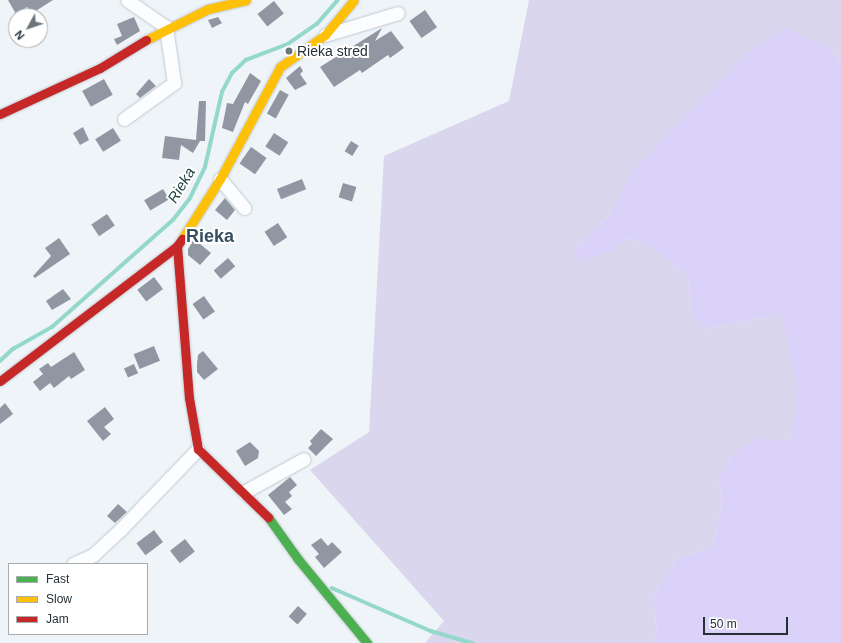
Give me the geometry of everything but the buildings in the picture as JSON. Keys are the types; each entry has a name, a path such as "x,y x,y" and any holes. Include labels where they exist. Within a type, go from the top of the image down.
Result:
{"street":[{"path":"124,119 174,83 166,27 127,0"},
{"path":"0,114 100,68 166,27 208,9 246,0"},
{"path":"0,381 177,246 220,179 280,67 325,35 354,0"},
{"path":"325,35 398,13"},
{"path":"220,179 244,208"},
{"path":"177,246 188,390 198,449 264,510 298,559 368,643"},
{"path":"75,563 93,555 115,535 198,449"},
{"path":"244,492 304,459"}],"shaded area":[{"path":"529,0 841,0 841,64 830,48 751,50 633,171 611,213 575,250 610,252 627,238 648,245 688,276 692,315 704,329 781,314 799,388 791,442 735,452 719,477 722,504 712,548 677,559 653,596 657,634 650,643 425,643 444,621 310,470 369,432 384,156 509,101"},
{"path":"785,28 830,48 841,64 841,643 650,643 657,634 653,596 677,559 712,548 722,504 719,477 735,452 762,438 791,442 798,388 781,314 704,329 692,315 688,276 648,245 627,238 610,252 580,261 575,250 611,213 632,171 751,50"}],"waterway":[{"name":"Rieka","path":"0,361 13,349 52,327 173,220 190,198 205,167 222,92 232,73 246,60 288,44 317,24 338,0"},
{"path":"332,588 431,631 472,643"}],"traffic: fast":[{"path":"268,517 298,559 367,643"}],"traffic: slow":[{"path":"146,40 208,9 246,0"},
{"path":"182,239 220,179 280,67 325,35 354,0"}],"traffic: jam":[{"path":"0,114 100,68 146,40"},
{"path":"0,381 177,246 182,239"},
{"path":"177,246 189,398 198,449 268,517"}],"place":[{"name":"Rieka stred","path":"289,51"}],"district":[{"name":"Rieka","path":"210,236"}]}
